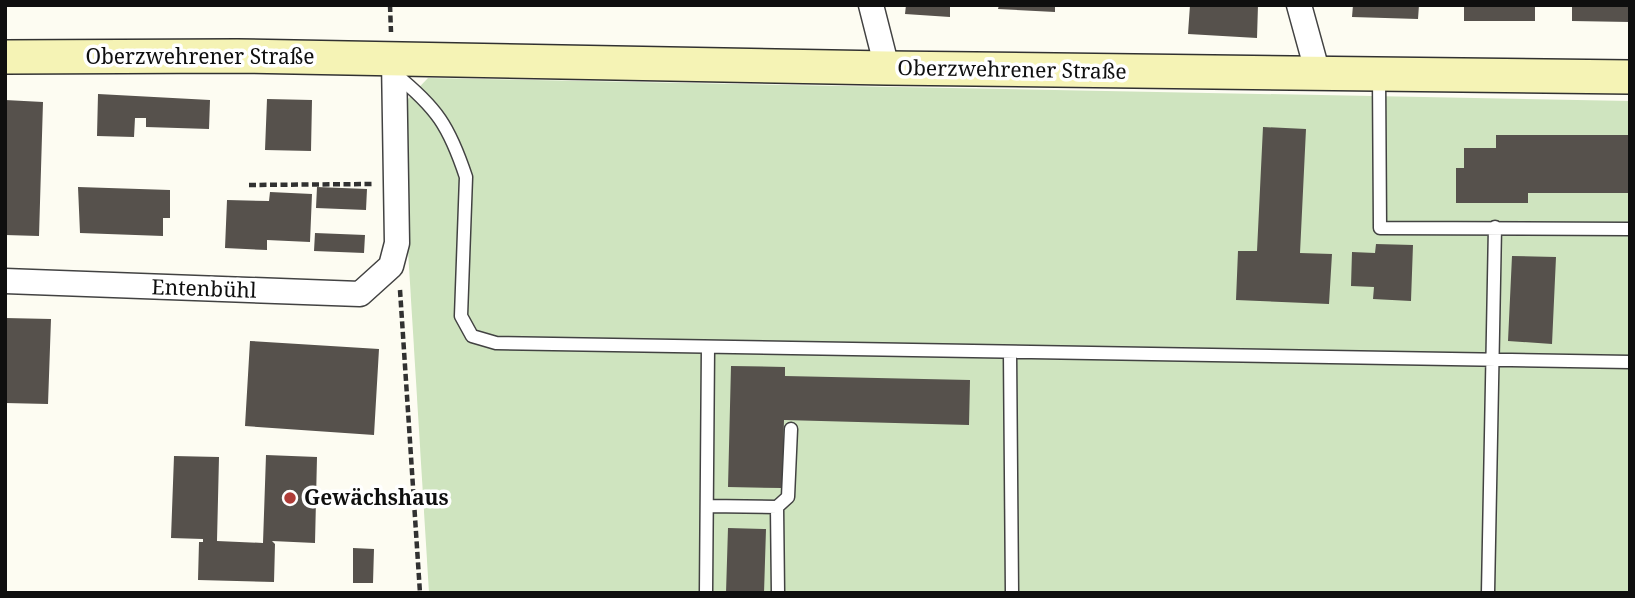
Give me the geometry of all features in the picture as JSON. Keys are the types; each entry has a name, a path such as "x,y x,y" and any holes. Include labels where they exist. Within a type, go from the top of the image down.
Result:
{"main road":[{"name":"Oberzwehrener Straße","path":"5,57 237,55 393,66 887,68 1630,77"}],"street":[{"path":"870,5 887,68"},
{"path":"1299,5 1318,74"},
{"path":"391,266 397,243 393,66"},
{"name":"Entenbühl","path":"5,281 360,294 391,266"}],"lane":[{"path":"393,66 426,99 449,129 466,177 461,316 472,336 496,343 1630,362"},
{"path":"1379,75 1380,228 1630,229"},
{"path":"1488,593 1495,228"},
{"path":"706,593 709,347"},
{"path":"1010,352 1012,593"},
{"path":"707,506 777,507 788,497 791,429"},
{"path":"777,507 778,593"}],"path":[{"path":"249,185 396,184"},
{"path":"391,266 400,280 420,593"}],"green space":[{"path":"428,78 1630,101 1630,593 429,593 406,218 406,101"}],"building":[{"path":"906,5 950,5 950,17 905,14"},
{"path":"999,5 1055,5 1055,12 998,9"},
{"path":"1190,5 1258,5 1257,38 1188,34"},
{"path":"1353,5 1419,5 1418,19 1352,17"},
{"path":"1464,5 1535,5 1535,21 1464,21"},
{"path":"1572,5 1630,5 1630,22 1572,21"},
{"path":"98,94 210,100 209,129 146,127 146,118 135,118 134,137 97,136"},
{"path":"267,99 312,100 311,151 265,150"},
{"path":"5,100 43,102 39,236 5,235"},
{"path":"1263,127 1306,129 1300,253 1332,254 1329,304 1236,300 1238,251 1257,251"},
{"path":"1496,135 1630,135 1630,193 1528,193 1528,203 1456,203 1456,168 1464,168 1464,148 1496,148"},
{"path":"78,187 170,190 170,218 163,218 163,236 80,233"},
{"path":"317,187 367,189 366,210 316,208"},
{"path":"270,192 312,194 310,242 267,240 267,250 225,248 227,200 269,201"},
{"path":"315,233 365,235 364,253 314,251"},
{"path":"1376,244 1413,245 1411,301 1373,299 1374,287 1351,286 1352,252 1375,253"},
{"path":"1512,256 1556,257 1552,344 1508,341"},
{"path":"5,318 51,319 48,404 5,403"},
{"path":"250,341 379,349 374,435 245,426"},
{"path":"731,366 785,367 785,376 970,380 969,425 784,420 782,488 728,487"},
{"name":"Gewächshaus","path":"266,455 317,457 315,543 272,541 275,544 274,582 198,580 199,542 203,542 203,539 171,538 174,456 219,457 217,541 263,543"},
{"path":"728,528 766,529 764,593 726,593"},
{"path":"353,548 374,549 373,583 353,583"}],"place":[{"name":"Gewächshaus","path":"290,498"}]}
